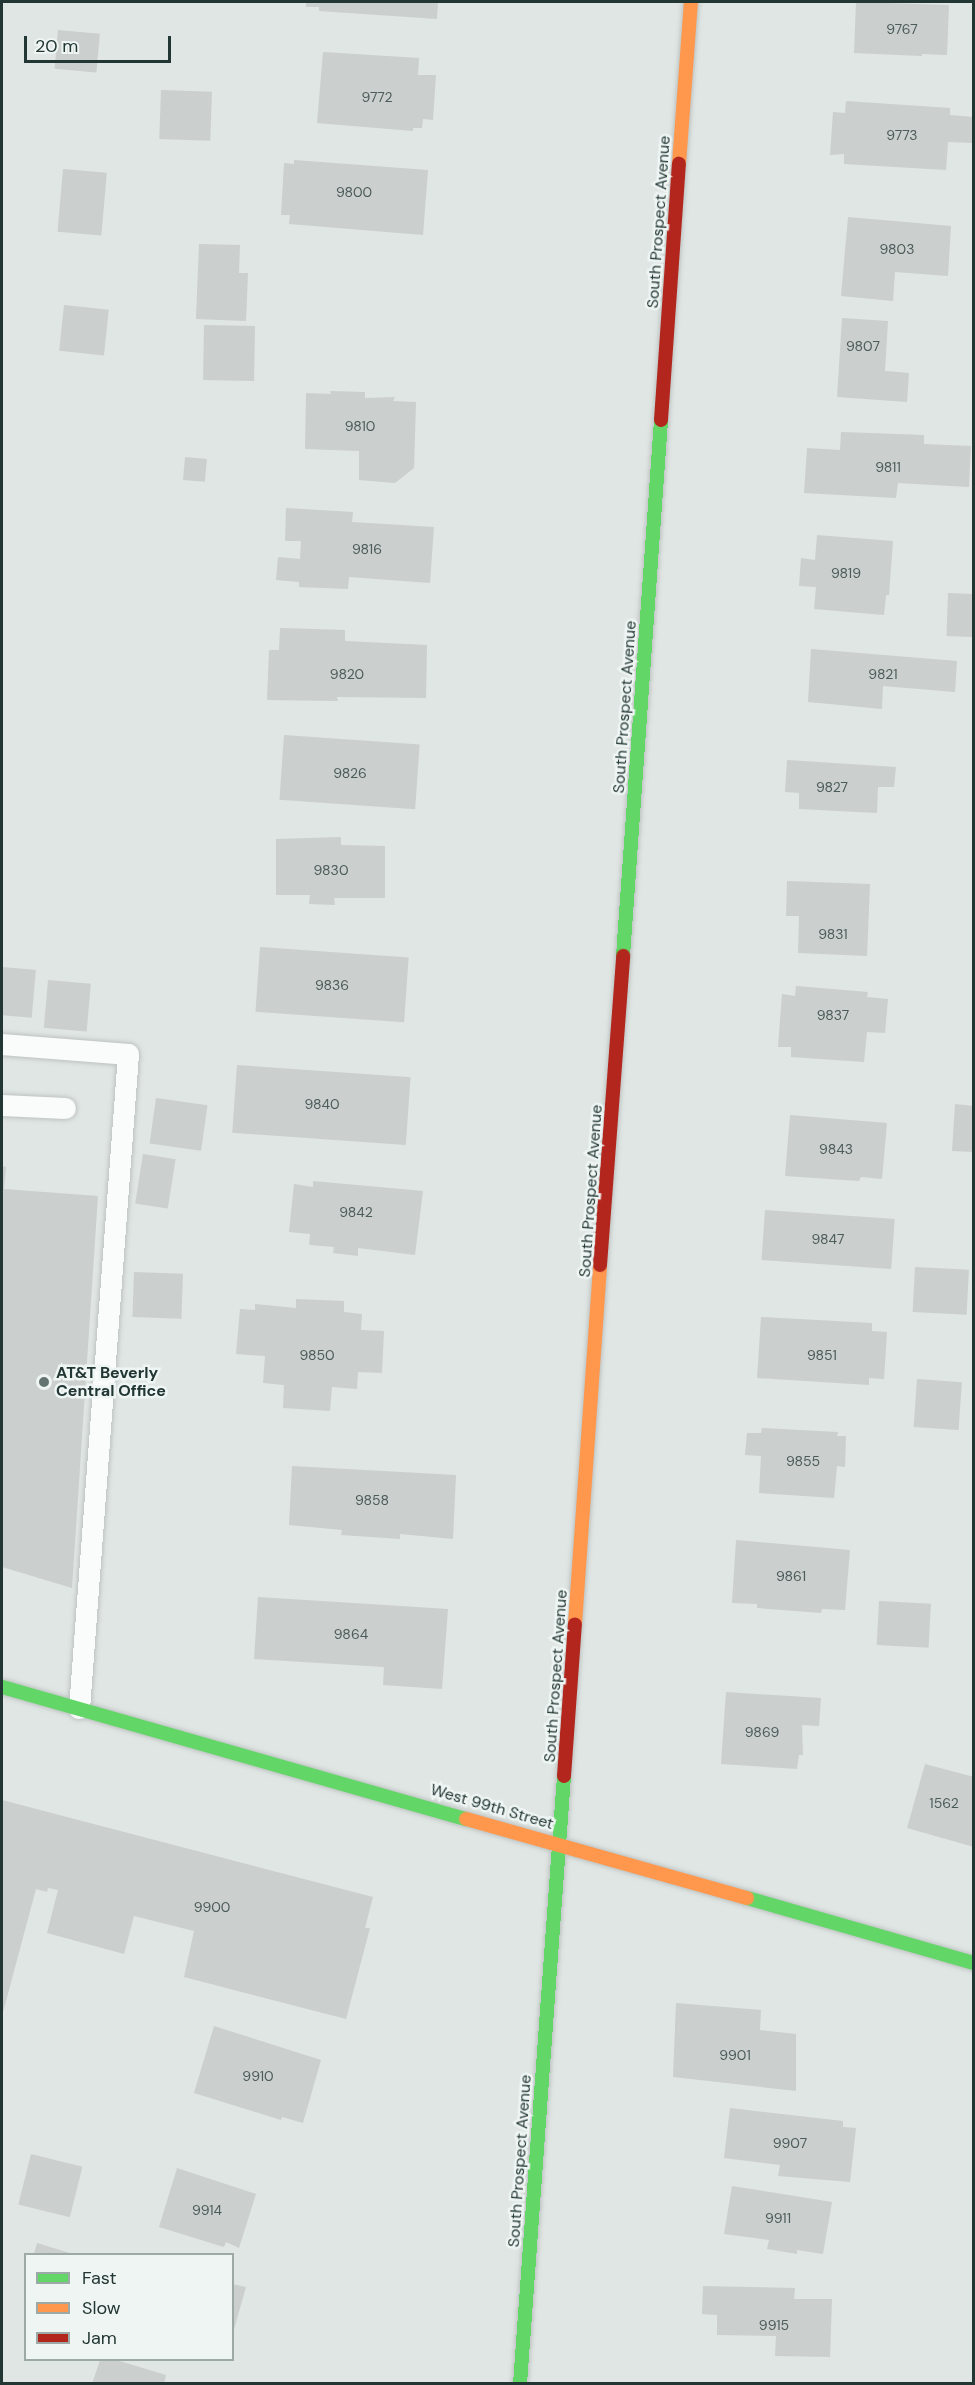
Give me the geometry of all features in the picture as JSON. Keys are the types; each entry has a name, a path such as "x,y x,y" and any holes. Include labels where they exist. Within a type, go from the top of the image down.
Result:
{"street":[{"name":"South Prospect Avenue","path":"520,2384 561,1844 691,2"},
{"name":"West 99th Street","path":"2,1687 974,1963"}],"lane":[{"path":"2,1044 128,1054 79,1708"},
{"path":"2,1105 65,1108"}],"building":[{"path":"306,2 438,2 437,19 319,11 319,7 306,7"},
{"path":"856,2 949,5 947,55 854,53"},
{"path":"58,30 100,34 96,73 55,69"},
{"path":"323,52 419,58 418,75 436,75 433,120 423,119 422,128 413,128 413,131 317,123"},
{"path":"161,90 212,92 210,141 159,139"},
{"path":"846,101 950,108 950,115 974,117 973,143 948,142 946,170 844,164 844,154 830,155 833,112 845,113"},
{"path":"294,160 428,170 423,235 289,224 290,215 281,215 284,163 294,164"},
{"path":"63,169 107,173 101,236 58,232"},
{"path":"848,217 951,226 948,276 895,272 893,301 841,296"},
{"path":"199,244 240,245 239,273 248,273 246,321 196,319"},
{"path":"64,305 109,310 104,355 59,351"},
{"path":"842,318 888,321 885,371 909,373 907,402 837,397"},
{"path":"204,325 255,326 254,381 203,380"},
{"path":"330,391 365,392 365,398 395,397 393,401 416,402 414,468 395,483 359,480 359,451 305,449 306,393 331,394"},
{"path":"841,432 924,435 924,444 971,446 969,487 898,483 896,498 804,493 807,448 840,450"},
{"path":"185,457 207,459 205,482 183,480"},
{"path":"286,508 353,512 352,522 434,527 430,583 349,577 348,589 299,587 299,582 276,580 278,557 300,559 301,541 285,541"},
{"path":"817,535 893,541 889,595 886,595 884,615 814,609 816,587 799,586 801,558 815,560"},
{"path":"948,593 974,594 972,637 946,636"},
{"path":"280,628 345,630 345,641 427,645 426,698 337,697 338,701 267,700 269,650 279,650"},
{"path":"811,649 957,661 955,692 883,686 882,709 808,702"},
{"path":"284,735 420,744 415,809 279,800"},
{"path":"787,760 896,767 894,787 878,787 877,813 799,809 799,793 785,792"},
{"path":"341,837 341,845 385,846 385,898 334,898 335,905 309,904 310,895 276,895 276,839"},
{"path":"787,881 870,884 867,956 798,953 799,916 786,916"},
{"path":"260,947 409,957 404,1022 255,1012"},
{"path":"2,967 36,970 32,1018 2,1015"},
{"path":"48,980 91,984 87,1032 44,1028"},
{"path":"796,986 868,992 867,997 888,999 885,1033 867,1032 864,1062 791,1057 791,1047 778,1047 782,994 795,996"},
{"path":"237,1065 411,1077 406,1145 232,1133"},
{"path":"156,1098 207,1105 201,1151 150,1144"},
{"path":"955,1104 974,1106 974,1152 952,1151"},
{"path":"790,1115 887,1123 882,1179 861,1177 859,1181 785,1176"},
{"path":"143,1154 176,1159 168,1209 135,1203"},
{"name":"AT&T Beverly Central Office","path":"2,1166 6,1167 4,1189 98,1196 72,1588 2,1567"},
{"path":"313,1181 423,1191 415,1255 358,1248 358,1256 333,1253 334,1247 309,1245 310,1234 289,1232 294,1184 313,1187"},
{"path":"765,1210 895,1219 891,1269 762,1260"},
{"path":"915,1267 969,1270 967,1315 913,1312"},
{"path":"134,1272 183,1274 181,1319 132,1317"},
{"path":"296,1299 344,1301 344,1312 362,1314 361,1330 384,1331 382,1373 358,1372 357,1389 332,1387 330,1411 283,1408 284,1385 263,1383 265,1356 236,1354 240,1309 255,1310 255,1304 296,1308"},
{"path":"761,1317 872,1323 872,1331 887,1332 884,1379 869,1378 869,1385 757,1378"},
{"path":"917,1379 962,1382 959,1430 914,1427"},
{"path":"762,1428 838,1432 837,1436 846,1436 845,1467 837,1466 834,1498 759,1493 761,1456 745,1455 747,1433 761,1433"},
{"path":"292,1466 456,1475 453,1539 400,1534 400,1539 341,1535 342,1530 289,1525"},
{"path":"736,1540 850,1550 845,1610 822,1609 821,1613 757,1608 757,1604 732,1603"},
{"path":"258,1597 448,1609 442,1689 383,1685 384,1667 254,1659"},
{"path":"879,1601 931,1604 929,1648 877,1645"},
{"path":"726,1692 821,1698 819,1726 802,1725 803,1755 799,1755 797,1769 721,1764"},
{"path":"925,1764 974,1777 974,1847 907,1828"},
{"path":"2,1800 373,1897 365,1928 370,1928 346,2019 184,1977 194,1931 134,1916 124,1954 47,1933 58,1890 48,1888 47,1892 36,1889 2,2016"},
{"path":"676,2003 761,2010 760,2030 796,2034 796,2091 673,2077"},
{"path":"214,2026 321,2060 303,2123 282,2117 281,2120 194,2093"},
{"path":"730,2108 843,2121 843,2127 856,2128 850,2182 778,2176 780,2165 724,2158"},
{"path":"31,2154 82,2167 70,2217 18,2204"},
{"path":"177,2168 256,2194 239,2248 226,2242 224,2247 159,2227"},
{"path":"732,2186 832,2202 823,2254 797,2250 797,2254 767,2249 769,2240 724,2234"},
{"path":"37,2243 70,2253 34,2253"},
{"path":"234,2284 246,2287 234,2329"},
{"path":"703,2286 795,2288 794,2299 832,2299 830,2357 775,2356 776,2336 717,2335 717,2315 702,2314"},
{"path":"100,2361 119,2361 166,2375 164,2384 92,2384"}],"traffic: fast":[{"path":"623,956 661,420"},
{"path":"2,1687 466,1819"},
{"path":"520,2384 564,1776"},
{"path":"747,1898 974,1963"}],"traffic: slow":[{"path":"679,164 691,2"},
{"path":"575,1624 600,1265"},
{"path":"466,1819 747,1898"}],"traffic: jam":[{"path":"661,420 679,164"},
{"path":"600,1265 623,956"},
{"path":"564,1776 575,1624"}],"place":[{"name":"AT&T Beverly Central Office","path":"44,1382"}]}
